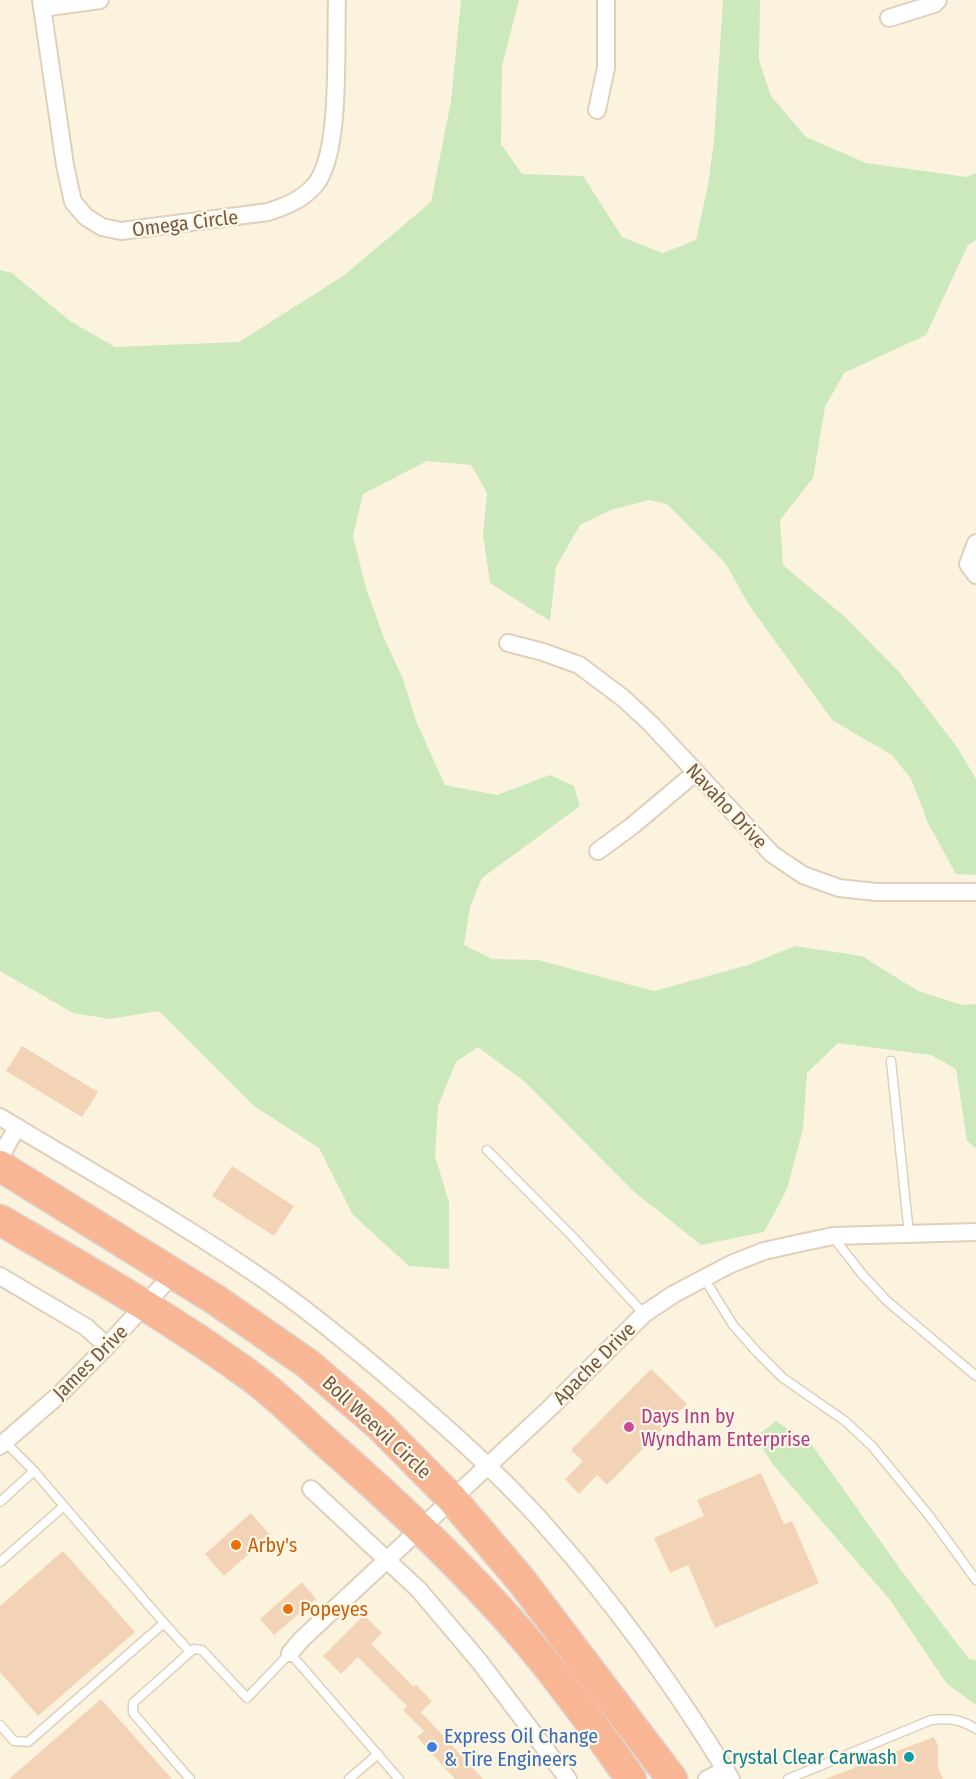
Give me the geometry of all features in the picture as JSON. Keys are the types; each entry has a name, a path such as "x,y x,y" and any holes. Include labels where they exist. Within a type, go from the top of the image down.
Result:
{"highway":[{"name":"Boll Weevil Circle","path":"0,1166 216,1300 323,1376 379,1425 452,1499 521,1580 672,1779"},
{"path":"0,1220 210,1347 299,1415 421,1528 473,1580 534,1649 631,1779"}],"street":[{"path":"41,4 100,0"},
{"name":"Omega Circle","path":"41,4 64,165 73,202 86,217 102,227 121,231 268,212 303,197 316,184 326,166 331,148 338,0"},
{"path":"597,110 606,68 606,0"},
{"path":"889,18 934,4 938,0"},
{"path":"972,570 976,543"},
{"name":"Navaho Drive","path":"508,643 579,665 630,705 651,724 772,854 803,875 839,888 876,892 976,892"},
{"path":"598,851 632,826 695,773"},
{"path":"0,1117 212,1246 274,1287 362,1355 488,1465 550,1532 633,1633 729,1774 707,1779"},
{"path":"0,1158 17,1127"},
{"name":"Apache Drive","path":"291,1653 302,1639 551,1407 644,1314 674,1294 731,1264 764,1251 833,1236 976,1232"},
{"name":"James Drive","path":"2,1442 61,1393 107,1347 174,1273"},
{"path":"0,1276 86,1328 107,1347"},
{"path":"311,1489 419,1590 479,1660 568,1779"}],"lane":[{"path":"891,1061 909,1235"},
{"path":"487,1150 570,1234 644,1314"},
{"path":"833,1236 862,1274 887,1301 976,1376"},
{"path":"704,1278 733,1325 757,1352 783,1378 845,1421 872,1446 931,1518 976,1580"},
{"path":"2,1442 34,1471 190,1652"},
{"path":"0,1502 34,1471"},
{"path":"0,1562 64,1506"},
{"path":"0,1725 14,1741 28,1742 164,1623"},
{"path":"190,1779 133,1713 134,1703 194,1649 202,1650 247,1698 291,1653 399,1779"},
{"path":"794,1778 932,1720 947,1718 961,1721 976,1729"},
{"path":"349,1779 378,1754"}],"green space":[{"path":"461,0 519,0 502,66 501,144 522,174 583,176 622,237 663,253 696,240 708,185 714,140 723,0 760,0 759,60 771,96 806,137 866,163 967,177 976,173 976,240 968,245 926,335 844,373 825,407 813,478 780,520 783,565 846,618 900,673 957,747 976,779 976,875 956,874 928,823 911,779 892,755 832,720 749,605 726,564 667,504 649,500 611,510 580,525 556,567 550,621 490,583 483,535 487,493 471,465 427,461 363,494 353,536 366,588 384,638 403,679 416,721 445,785 497,795 550,775 574,786 580,806 482,878 470,907 464,945 492,959 538,960 654,991 748,965 795,946 862,956 918,991 962,1005 976,1004 976,1148 967,1141 956,1069 931,1055 838,1043 807,1073 803,1129 787,1189 764,1232 701,1245 632,1190 524,1081 478,1047 456,1062 438,1106 435,1156 449,1202 449,1269 409,1266 353,1215 319,1148 254,1106 159,1011 110,1019 73,1013 0,971 0,270 12,273 70,321 115,347 239,342 343,276 431,202 451,101"},
{"path":"776,1421 812,1445 901,1570 969,1659 976,1660 976,1705 947,1684 890,1600 774,1466 755,1437"}],"building":[{"path":"22,1046 98,1092 82,1117 6,1071"},
{"path":"232,1166 294,1206 274,1236 212,1196"},
{"name":"Days Inn by Wyndham Enterprise","path":"651,1369 687,1404 607,1485 597,1475 579,1494 565,1479 583,1461 571,1450"},
{"path":"761,1473 784,1524 792,1521 819,1583 715,1628 688,1565 670,1573 654,1538 704,1516 697,1500"},
{"path":"251,1513 270,1535 224,1576 205,1554"},
{"path":"63,1551 135,1632 38,1716 0,1672 0,1606"},
{"name":"Popeyes","path":"302,1582 316,1599 274,1635 260,1619"},
{"path":"364,1615 382,1633 371,1644 414,1687 416,1685 432,1701 421,1712 483,1779 455,1779 417,1737 424,1731 403,1710 407,1706 358,1657 341,1674 323,1656"},
{"path":"101,1699 172,1779 9,1779"},
{"name":"Crystal Clear Carwash","path":"934,1737 938,1746 938,1768 943,1779 825,1779"}],"place":[{"name":"Days Inn by Wyndham Enterprise","path":"629,1427"},
{"name":"Arby's","path":"236,1545"},
{"name":"Popeyes","path":"288,1609"},
{"name":"Express Oil Change & Tire Engineers","path":"432,1747"},
{"name":"Crystal Clear Carwash","path":"909,1757"}]}
